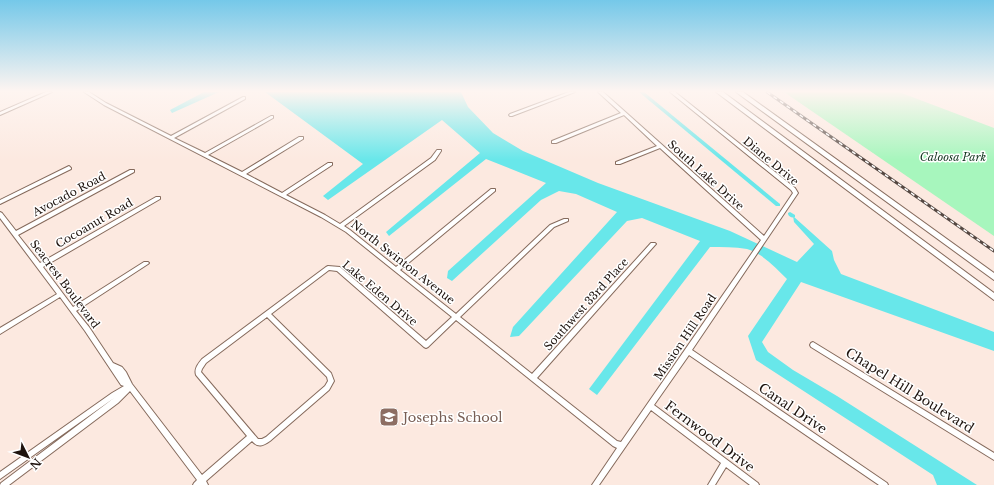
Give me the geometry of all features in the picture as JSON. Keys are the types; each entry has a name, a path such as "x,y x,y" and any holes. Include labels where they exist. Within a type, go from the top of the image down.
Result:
{"highway":[{"path":"750,115 994,296"},
{"path":"770,115 994,277"}],"street":[{"name":"North Swinton Avenue","path":"125,115 243,174 341,226 397,269 615,444 622,446"},
{"path":"170,138 213,115"},
{"path":"554,142 622,115"},
{"name":"South Lake Drive","path":"625,115 764,239"},
{"name":"Diane Drive","path":"700,115 793,189 796,193 791,200"},
{"path":"205,155 272,117"},
{"path":"243,174 301,138"},
{"path":"618,163 660,146"},
{"path":"341,226 433,159 439,151"},
{"path":"283,195 330,164"},
{"path":"0,202 69,168"},
{"name":"Avocado Road","path":"15,234 132,171"},
{"path":"397,269 493,190"},
{"name":"Cocoanut Road","path":"40,266 158,198"},
{"name":"Mission Hill Road","path":"595,485 791,200"},
{"name":"Seacrest Boulevard","path":"0,214 61,294 113,366 123,383 130,386 201,483"},
{"path":"457,317 552,226 566,220"},
{"name":"Southwest 33rd Place","path":"533,378 653,244"},
{"path":"72,310 146,263"},
{"name":"Lake Eden Drive","path":"252,436 198,373 199,368 204,361 328,268 334,267 338,269 426,345 457,317"},
{"path":"0,331 61,294"},
{"path":"201,483 252,436 257,442 268,440 328,388 331,381 329,375 268,314"},
{"name":"Chapel Hill Boulevard","path":"813,345 994,456"},
{"name":"Canal Drive","path":"688,351 885,485"},
{"path":"0,476 114,395 130,386"},
{"path":"3,485 116,402 130,386"},
{"name":"Fernwood Drive","path":"650,406 756,485"},
{"path":"712,485 724,462"}],"green space":[{"name":"Caloosa Park","path":"817,115 959,115 994,128 994,236"}],"water":[{"path":"296,115 475,115 493,133 523,151 598,183 730,231 797,262 814,244 794,222 793,216 832,251 834,260 841,274 994,332 994,351 801,282 762,342 768,352 793,370 837,396 977,485 937,485 933,475 756,360 748,336 787,279 763,257 753,251 733,247 710,247 597,395 589,389 700,241 642,218 627,221 519,336 510,337 513,327 617,212 576,194 559,191 541,200 452,281 447,278 448,271 546,183 486,159 389,236 386,232 480,153 442,120 328,200 323,196 363,164"}],"waterway":[{"path":"668,115 778,205"}],"railway":[{"path":"799,115 994,251"}],"place":[{"name":"Josephs School","path":"389,417"}]}
